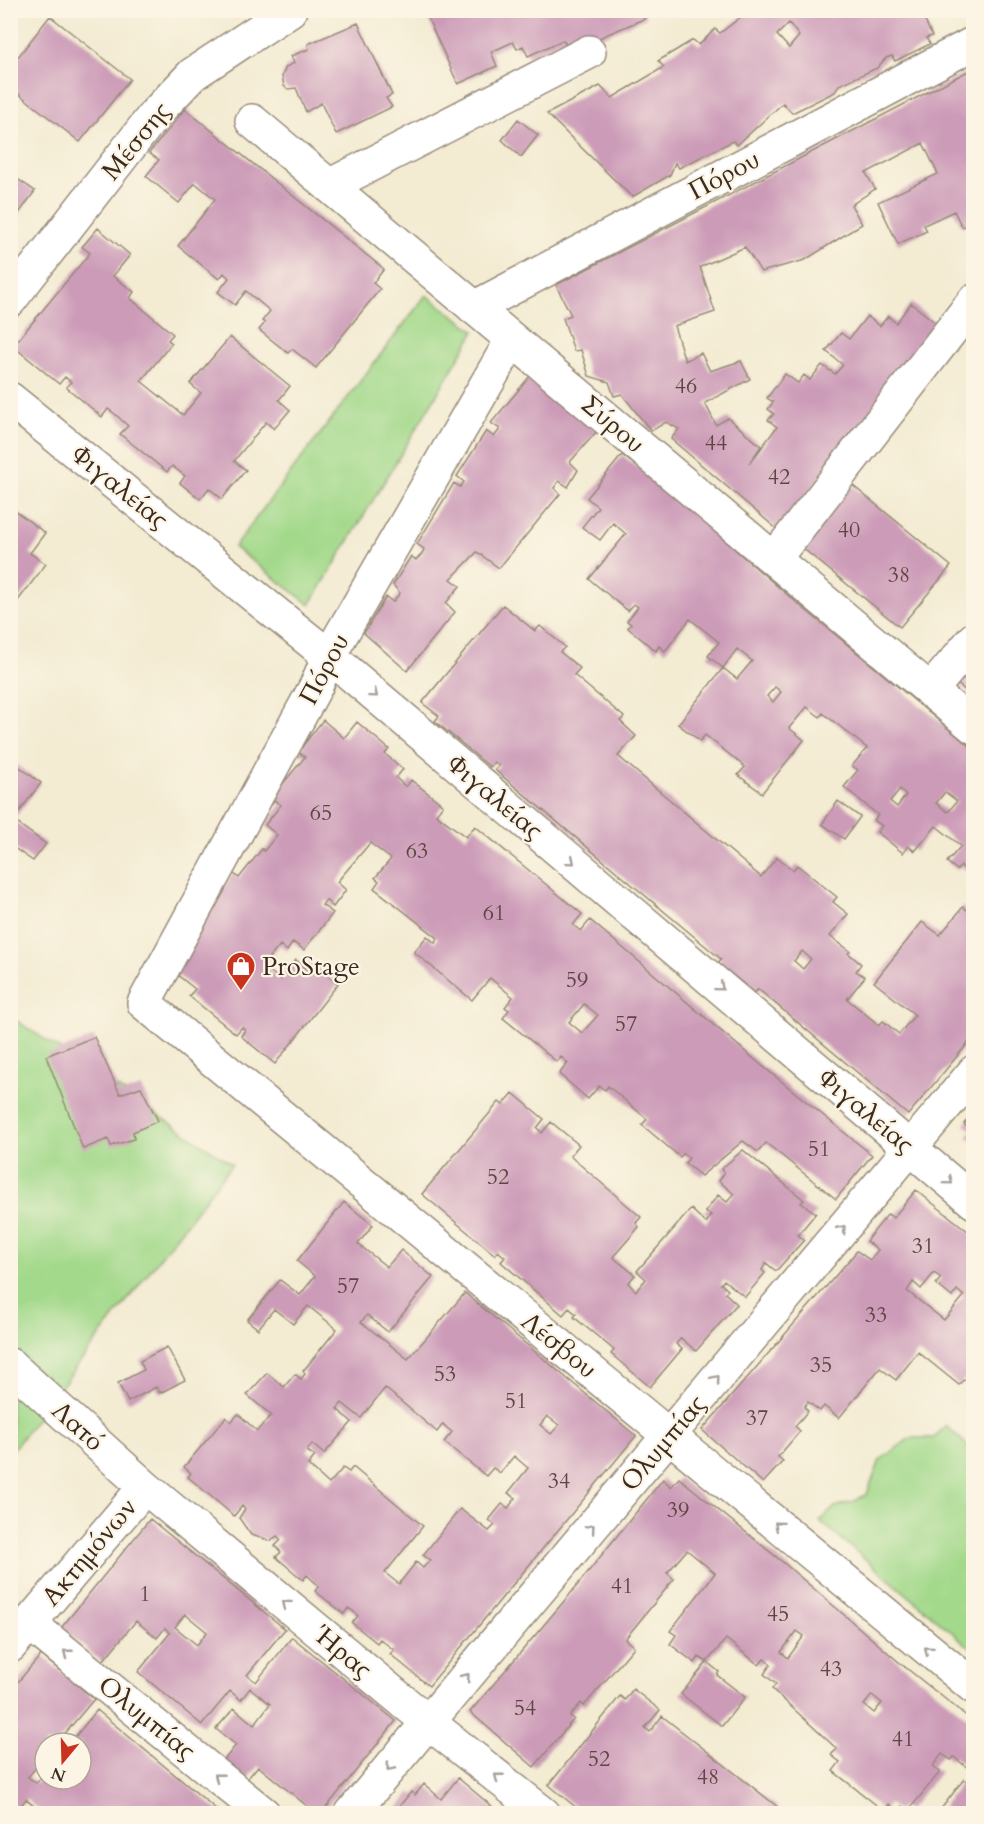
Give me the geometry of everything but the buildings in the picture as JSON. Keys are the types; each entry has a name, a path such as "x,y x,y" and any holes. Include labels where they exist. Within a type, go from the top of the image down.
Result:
{"street":[{"name":"Μέσσης","path":"10,300 155,114 193,74 290,10"},
{"name":"Πόρου","path":"474,308 974,43"},
{"path":"328,186 589,52"},
{"name":"Σύρου","path":"252,121 974,727"},
{"path":"774,559 974,301"},
{"name":"Πόρου","path":"144,1003 316,686 329,656 512,340"},
{"name":"Φιγαλείας","path":"10,399 329,656 974,1202"},
{"path":"930,691 974,639"},
{"name":"Λέσβου","path":"144,1003 974,1687"},
{"name":"Ολυμπίας","path":"351,1814 974,1072"},
{"name":"Λατό","path":"10,1365 145,1486"},
{"name":"Ακτημόνων","path":"20,1634 145,1486"},
{"name":"Ήρας","path":"145,1486 428,1722 544,1814"},
{"name":"Ολυμπίας","path":"20,1634 264,1814"}],"green space":[{"path":"426,295 475,331 310,605 234,547"},
{"path":"11,1017 232,1164 11,1452"},
{"path":"946,1426 973,1450 973,1650 820,1521 835,1507 855,1501 867,1494 880,1460 910,1438 934,1438"}],"place":[{"name":"ProStage","path":"241,992"}]}
